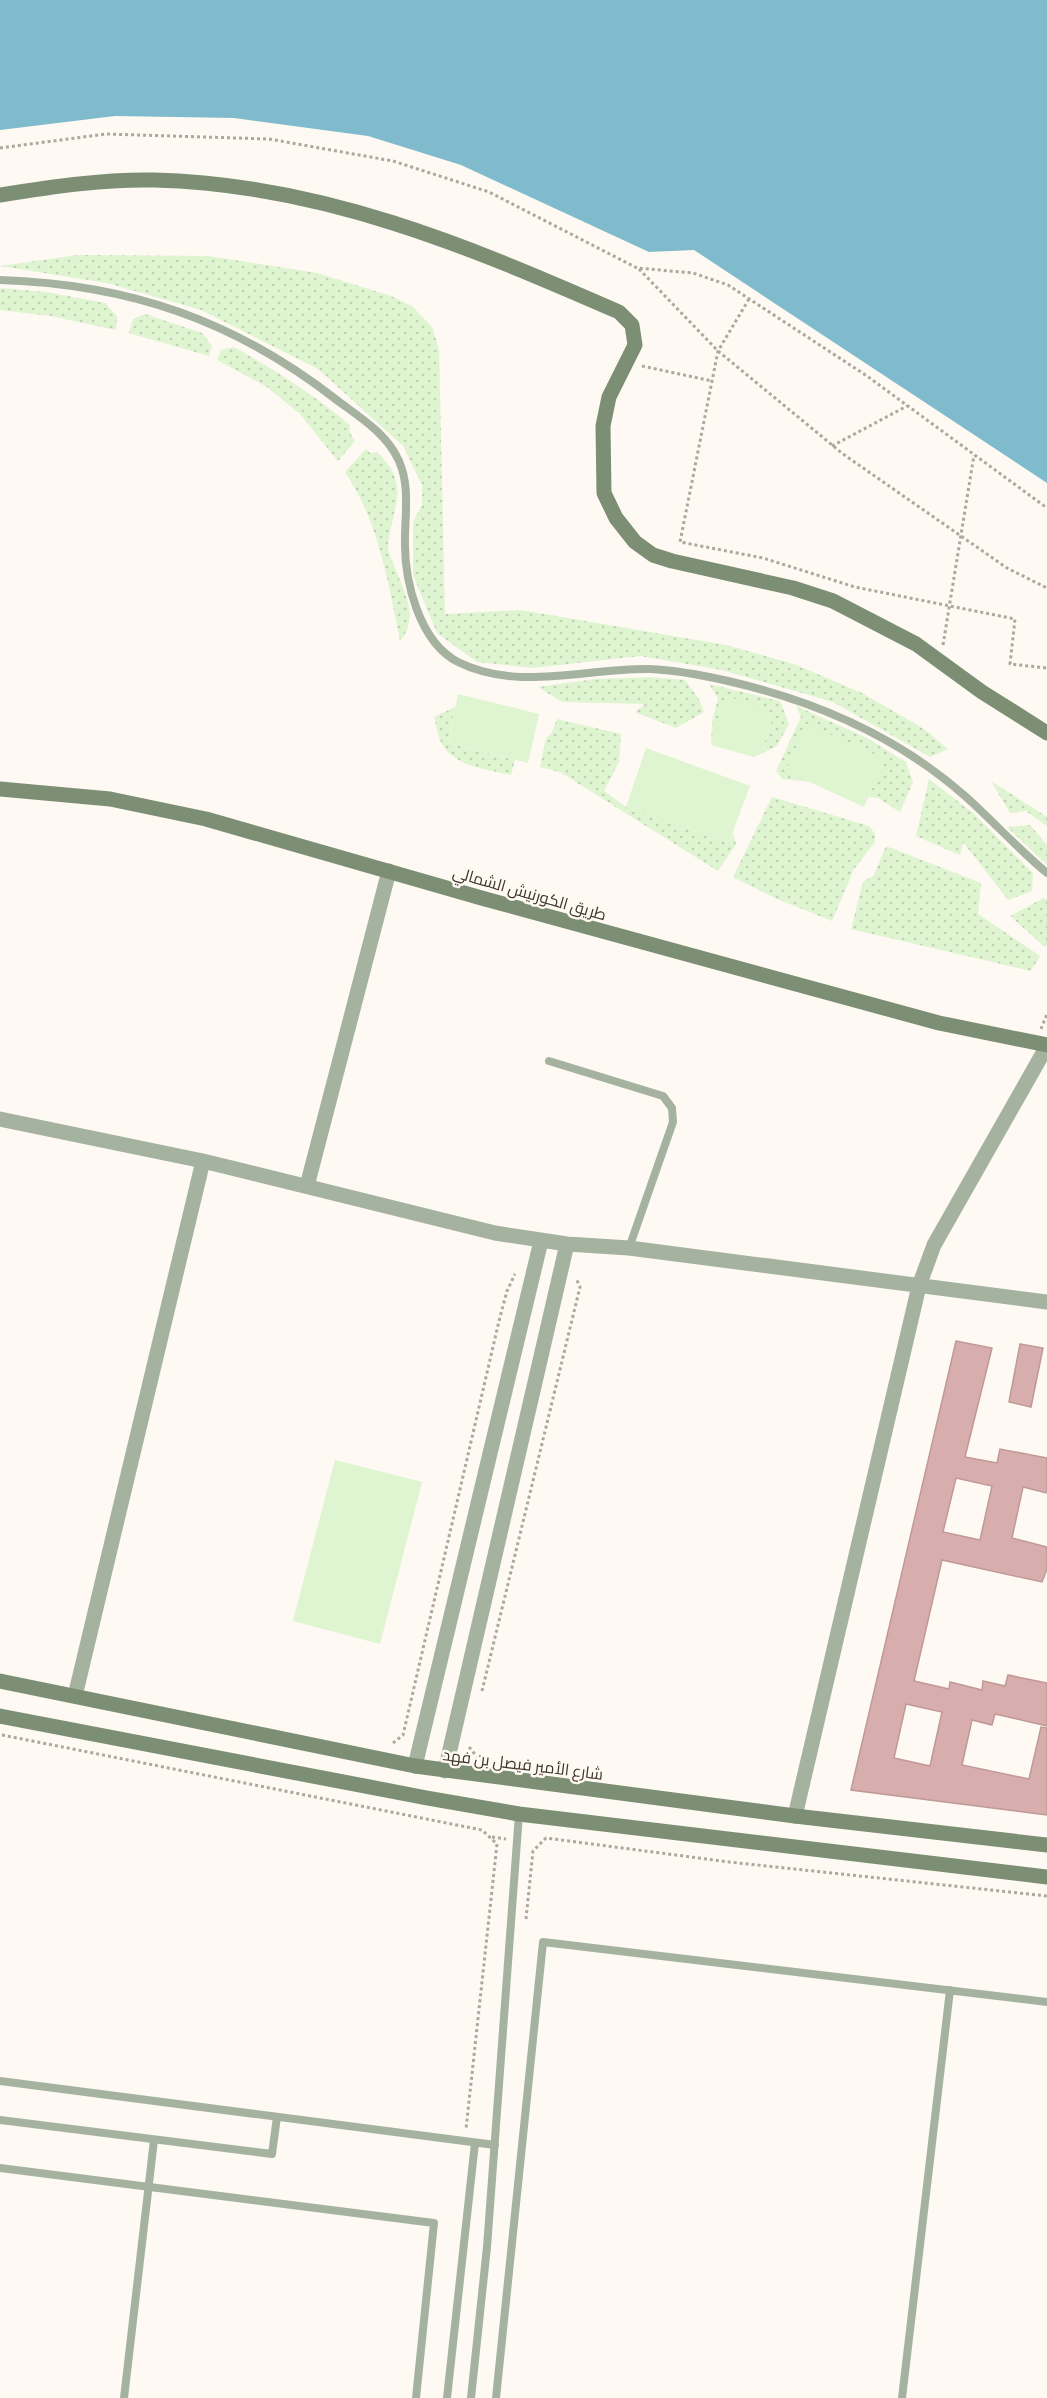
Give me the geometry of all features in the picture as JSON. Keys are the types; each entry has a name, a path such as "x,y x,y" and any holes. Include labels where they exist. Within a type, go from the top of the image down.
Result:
{"main road":[{"path":"0,195 106,181 152,180 199,182 323,202 449,240 619,312 632,324 635,345 609,397 603,426 604,493 616,518 635,542 653,555 672,561 793,588 833,601 916,644 982,692 1047,733"},
{"name":"طريق الكورنيش الشمالي","path":"0,789 110,799 238,827 928,1020 1047,1046"},
{"name":"شارع الأمير فيصل بن فهد","path":"0,1681 415,1767 795,1816 1047,1845"},
{"path":"0,1716 519,1814 1047,1877"}],"street":[{"path":"307,1186 389,871"},
{"path":"795,1816 919,1286 934,1245 1047,1046"},
{"path":"0,1119 203,1161 495,1233 541,1241 629,1248 1047,1302"},
{"path":"75,1696 203,1161"},
{"path":"415,1767 541,1241"},
{"path":"445,1771 567,1244"}],"lane":[{"path":"0,280 38,281 101,291 182,312 219,326 300,371 378,431 397,456 405,477 406,570 416,607 429,636 456,661 492,673 529,678 648,669 691,673 764,689 796,699 838,716 904,749 964,795 1022,853 1047,873"},
{"path":"549,1061 663,1096 672,1108 673,1122 629,1248"},
{"path":"471,2398 487,2247 519,1814"},
{"path":"496,2398 543,1942 1047,2002"},
{"path":"902,2398 950,1990"},
{"path":"0,2081 495,2145"},
{"path":"0,2120 272,2154 277,2117"},
{"path":"123,2398 154,2139"},
{"path":"447,2398 475,2143"},
{"path":"0,2168 434,2223 416,2398"}],"path":[{"path":"0,148 106,134 258,138 393,161 489,192 637,268 718,351 832,446 1007,568 1047,588"},
{"path":"637,268 693,273 728,285 867,376 1047,508"},
{"path":"750,299 718,351 680,542 763,558 855,586 949,604 1015,620 1010,664 1047,668"},
{"path":"626,362 712,381"},
{"path":"832,446 907,406"},
{"path":"940,662 974,455"},
{"path":"384,1744 396,1743 403,1735 499,1321 507,1291 516,1272"},
{"path":"480,1701 580,1287 574,1274"},
{"path":"0,1734 482,1830 488,1834 497,1844 465,2142"},
{"path":"469,1747 483,1762"},
{"path":"467,1752 473,1753"},
{"path":"525,1922 533,1851 546,1838 740,1863 1047,1896"}],"green space":[{"path":"78,255 209,256 317,273 391,296 412,306 432,327 439,349 445,614 521,610 726,645 794,664 862,693 924,729 948,749 930,757 833,702 722,670 640,656 533,668 477,662 437,633 413,575 413,522 422,505 422,485 403,446 318,369 201,310 107,283 0,266"},
{"path":"0,288 47,292 105,303 117,316 116,330 51,316 0,310"},
{"path":"145,314 202,333 212,346 209,356 129,333 133,319"},
{"path":"234,347 294,383 350,425 350,433 355,441 338,461 300,414 267,387 217,360 221,350"},
{"path":"366,449 370,453 377,452 386,461 392,470 397,487 388,546 410,612 406,632 400,641 381,553 366,511 345,472"},
{"path":"650,677 685,680 699,699 704,712 676,728 635,712 645,704 562,702 538,687 595,679"},
{"path":"709,684 780,701 789,724 777,746 754,757 756,750 762,751 772,719 726,696 711,745 712,722 718,698"},
{"path":"458,694 539,714 528,763 448,743"},
{"path":"725,696 770,709 767,717 772,719 762,751 756,750 754,757 711,745"},
{"path":"796,706 865,737 906,762 913,782 900,812 878,798 868,797 885,759 786,771 811,782 782,779 776,771 801,717"},
{"path":"455,707 448,743 515,760 511,775 471,765 452,756 445,749 434,717"},
{"path":"557,719 621,734 619,762 604,791 626,807 729,842 733,833 736,844 718,871 560,772 540,767 546,738 551,734"},
{"path":"807,724 885,759 864,807 786,771"},
{"path":"646,748 750,786 729,842 626,807"},
{"path":"929,779 973,813 1033,873 1032,891 1008,900 963,842 960,855 916,836"},
{"path":"991,781 1047,817 1047,826 1026,811 1010,813"},
{"path":"772,797 869,826 875,834 875,842 854,869 832,921 777,899 733,877"},
{"path":"1030,825 1047,845 1047,865 1007,827"},
{"path":"886,846 981,883 978,914 1040,956 1031,971 851,929 863,882 874,875"},
{"path":"1044,898 1047,900 1047,945 1045,947 1010,916"},
{"path":"335,1460 422,1482 380,1644 293,1621"}],"water":[{"path":"0,0 1047,0 1047,483 694,250 649,252 461,165 368,136 234,118 115,116 0,130"}],"building":[{"path":"956,1341 992,1348 965,1457 997,1463 1000,1449 1047,1458 1047,1493 1023,1487 1012,1538 1047,1547 1047,1569 1042,1582 942,1560 914,1681 949,1689 950,1682 982,1690 983,1681 1005,1686 1008,1675 1047,1683 1047,1726 995,1714 992,1725 972,1720 962,1765 1029,1779 1041,1727 1047,1728 1047,1815 851,1790","holes":["956,1478 992,1486 980,1540 943,1532","906,1704 942,1712 930,1766 894,1758"]},
{"path":"1020,1344 1043,1348 1031,1407 1009,1402"}]}
